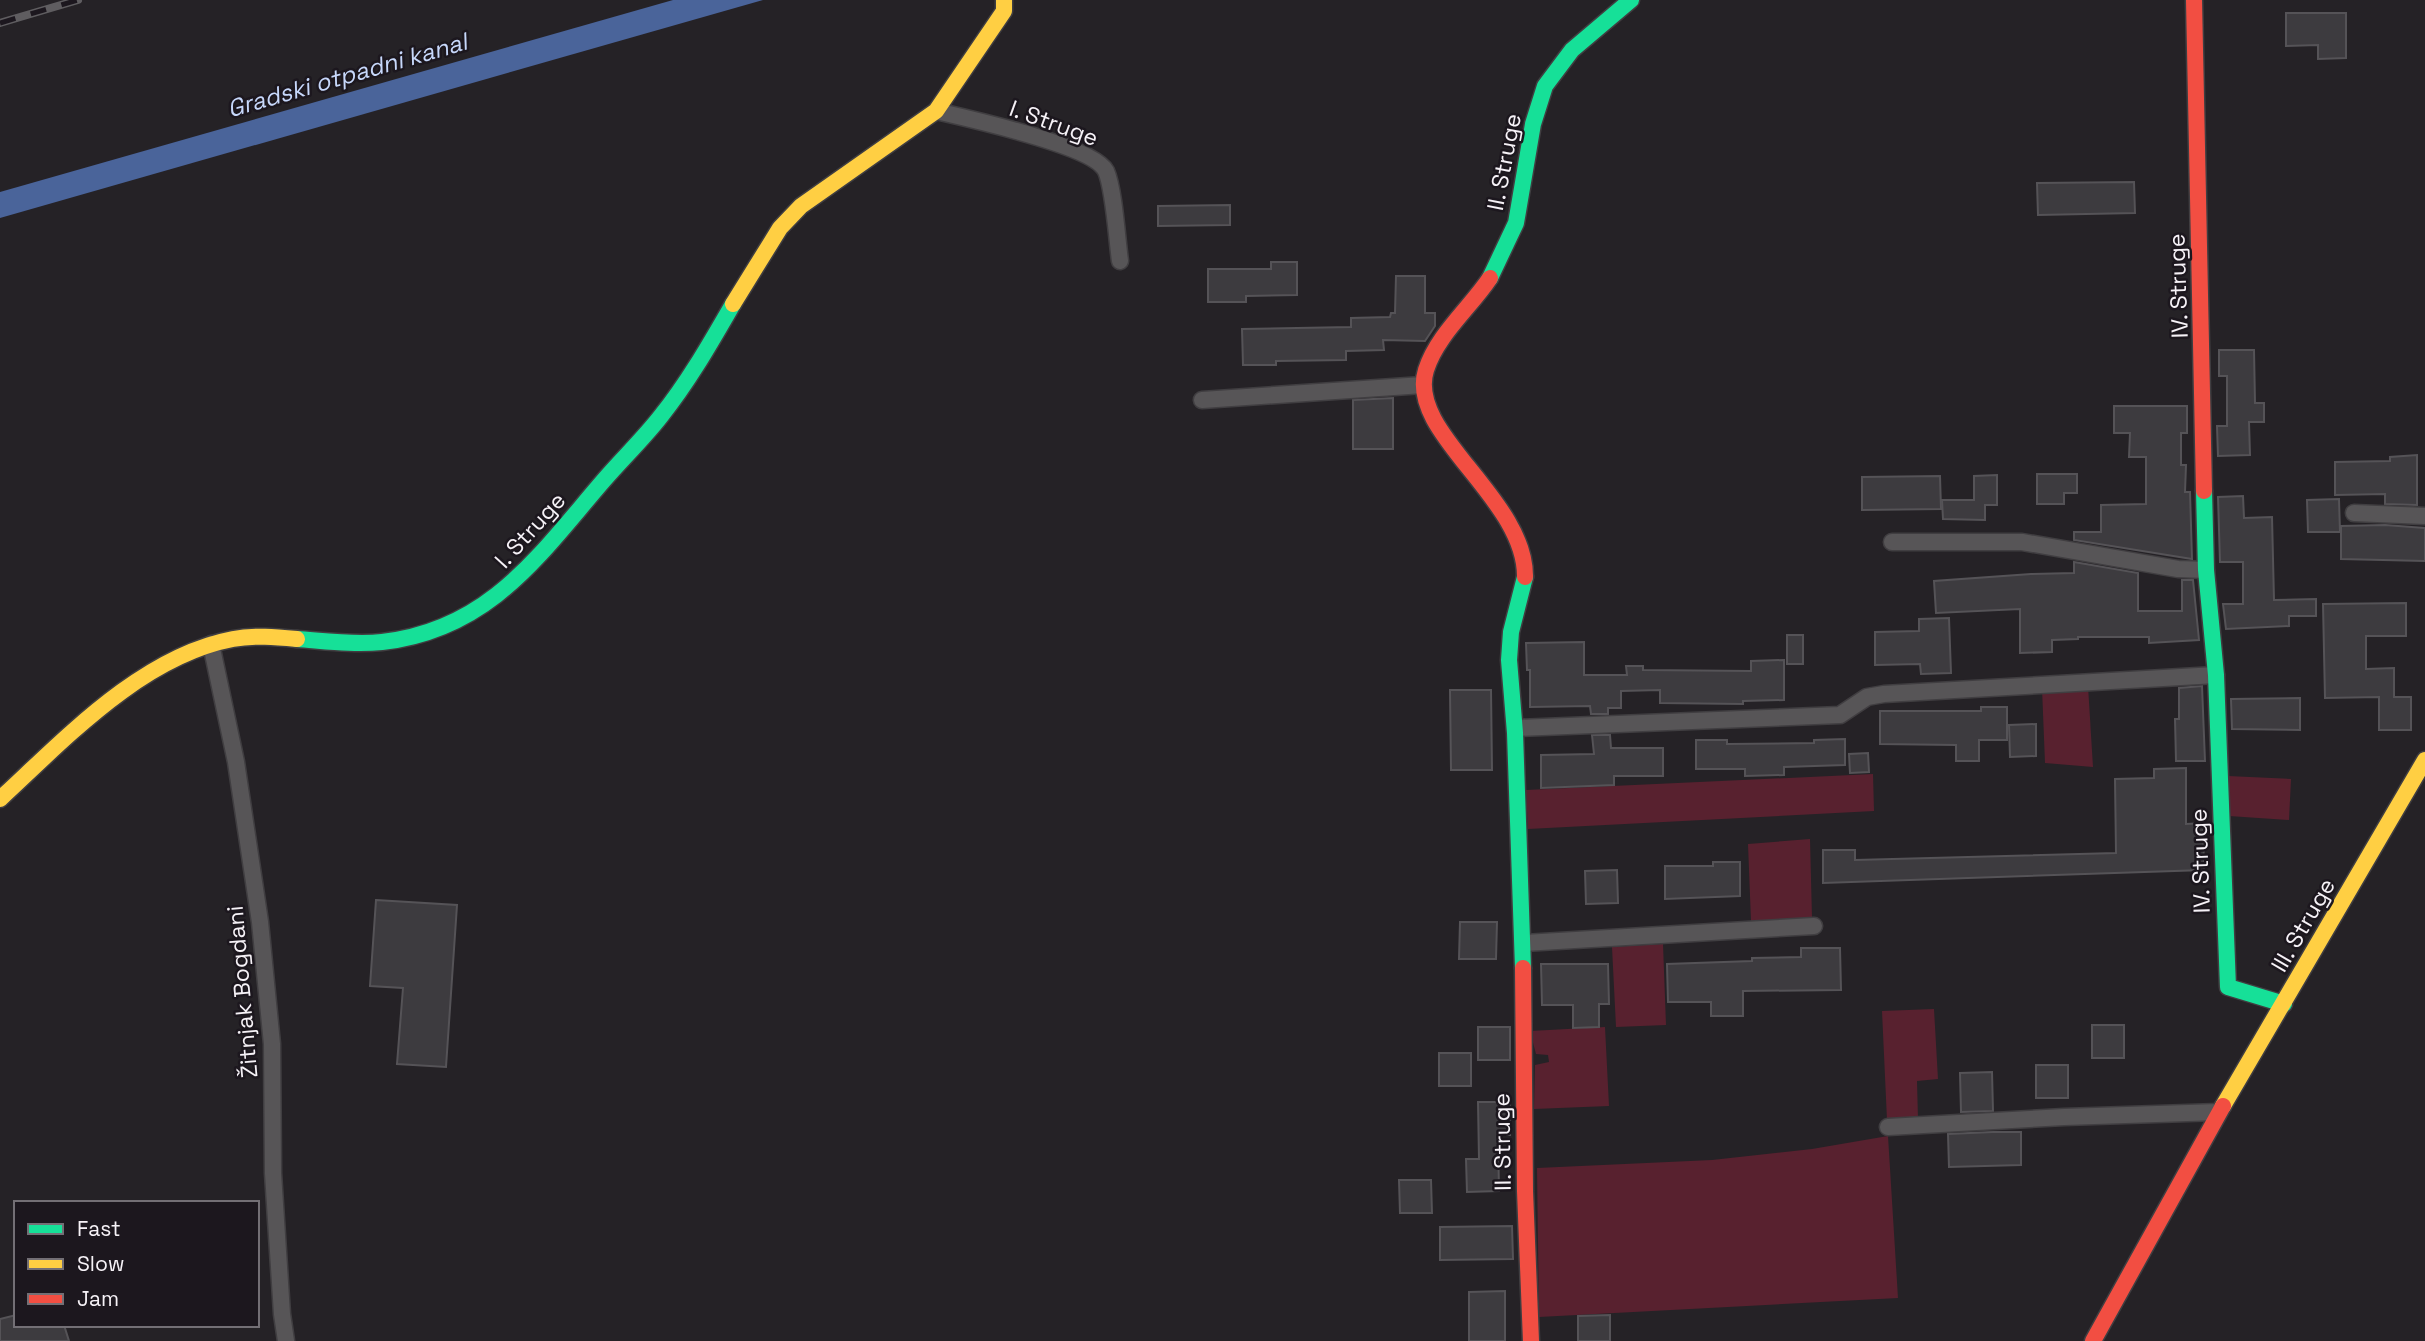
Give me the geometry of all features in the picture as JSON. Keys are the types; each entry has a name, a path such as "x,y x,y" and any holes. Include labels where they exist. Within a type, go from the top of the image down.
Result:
{"street":[{"name":"I. Struge","path":"0,799 65,740 138,680 172,659 211,644 233,639 268,636 352,643 411,638 471,612 514,584 554,543 671,404 780,228 801,206 936,111 1004,11 1004,0"},
{"name":"II. Struge","path":"1531,1341 1523,1064 1523,943 1515,728 1510,685 1510,644 1524,596 1526,573 1519,538 1491,493 1443,435 1430,414 1423,385 1428,361 1490,279 1511,237 1522,204 1535,114 1544,88 1557,67 1598,27 1631,0"},
{"name":"IV. Struge","path":"2194,0 2206,570 2216,675 2228,987 2284,1004"},
{"name":"I. Struge","path":"936,111 1042,138 1097,161 1105,169 1109,183 1120,261"},
{"path":"1202,400 1423,385"},
{"path":"2354,513 2425,516"},
{"path":"1892,542 2022,542 2178,569 2206,570"},
{"name":"Žitnjak Bogdani","path":"211,644 236,762 260,922 272,1044 274,1173 286,1341"},
{"path":"1515,728 1840,715 1867,697 1914,692 2216,675"},
{"name":"III. Struge","path":"2093,1341 2219,1112 2425,760"},
{"path":"1523,943 1814,926"},
{"path":"1888,1127 2219,1112"}],"shaded area":[{"path":"2088,686 2093,767 2045,763 2042,688"},
{"path":"1873,774 1874,811 1528,829 1526,790"},
{"path":"2228,776 2291,779 2289,820 2229,816"},
{"path":"1810,839 1812,918 1751,921 1748,844"},
{"path":"1663,944 1666,1025 1616,1027 1612,947"},
{"path":"1934,1009 1938,1079 1917,1081 1918,1119 1887,1120 1882,1011"},
{"path":"1605,1027 1609,1106 1534,1109 1535,1065 1549,1062 1548,1055 1536,1054 1530,1031"},
{"path":"1888,1136 1898,1298 1539,1317 1537,1168 1712,1160 1812,1149"}],"water":[{"path":"673,0 763,0 0,218 0,192"}],"building":[{"path":"2286,13 2346,13 2346,58 2318,59 2318,45 2286,46"},
{"path":"2134,182 2135,213 2038,215 2037,183"},
{"path":"1230,205 1230,225 1158,226 1158,206"},
{"path":"1271,262 1297,262 1297,295 1246,296 1246,302 1208,302 1208,269 1271,269"},
{"path":"1396,276 1425,276 1425,313 1435,313 1435,326 1425,341 1383,340 1384,350 1346,351 1346,360 1276,361 1276,365 1243,365 1242,329 1351,327 1351,318 1390,317 1391,313 1395,313"},
{"path":"2219,350 2254,350 2255,403 2264,403 2264,422 2249,422 2250,455 2218,456 2217,426 2227,426 2227,376 2219,376"},
{"path":"1393,398 1393,449 1353,449 1353,400"},
{"path":"2114,406 2187,406 2187,433 2181,433 2181,465 2186,465 2185,492 2190,492 2192,559 2074,540 2074,532 2101,532 2101,505 2146,504 2146,457 2129,457 2130,433 2114,433"},
{"path":"2417,455 2417,505 2385,504 2385,494 2335,495 2335,462 2390,461 2390,457"},
{"path":"2037,474 2077,474 2077,493 2064,493 2064,504 2037,504"},
{"path":"1997,475 1997,505 1985,505 1985,520 1943,519 1942,500 1974,500 1974,476"},
{"path":"1940,476 1941,509 1862,510 1862,477"},
{"path":"2243,496 2244,518 2272,517 2274,600 2316,599 2316,616 2289,616 2289,626 2226,629 2223,604 2243,604 2243,562 2220,562 2218,497"},
{"path":"2339,499 2340,532 2308,532 2307,500"},
{"path":"2341,526 2425,528 2425,561 2341,559"},
{"path":"2074,562 2138,573 2138,611 2182,611 2182,580 2193,580 2199,640 2149,643 2149,637 2078,637 2052,640 2052,652 2020,653 2020,609 1936,613 1934,581 2074,573"},
{"path":"2406,603 2406,636 2366,636 2366,669 2394,668 2394,697 2411,697 2411,730 2379,730 2379,697 2325,698 2323,604"},
{"path":"1949,618 1951,673 1921,674 1920,664 1875,665 1875,632 1919,631 1919,619"},
{"path":"1787,635 1803,635 1803,664 1787,664"},
{"path":"1584,642 1584,675 1627,675 1626,666 1643,666 1643,670 1751,671 1751,661 1784,660 1784,700 1743,701 1743,704 1660,703 1660,690 1621,691 1621,708 1608,708 1608,714 1591,714 1590,706 1530,707 1530,670 1527,670 1526,643"},
{"path":"2202,686 2205,761 2176,761 2175,719 2179,719 2179,688"},
{"path":"1450,690 1491,690 1492,770 1451,770"},
{"path":"2300,698 2300,730 2232,729 2231,699"},
{"path":"1981,707 2007,707 2007,740 1979,740 1979,761 1956,761 1956,745 1880,744 1880,711 1981,711"},
{"path":"2036,724 2036,756 2010,757 2009,725"},
{"path":"1592,735 1610,735 1611,748 1663,748 1663,776 1614,776 1614,785 1541,788 1541,755 1594,754"},
{"path":"1845,739 1845,765 1784,767 1784,775 1745,776 1745,769 1696,769 1696,740 1727,740 1727,744 1814,743 1814,740"},
{"path":"1868,753 1869,772 1850,773 1849,754"},
{"path":"2186,768 2186,824 2203,823 2204,870 1823,883 1823,850 1855,850 1855,860 2116,853 2115,779 2154,778 2154,769"},
{"path":"1713,862 1740,862 1740,896 1665,899 1665,866 1713,866"},
{"path":"1617,870 1618,903 1586,904 1585,871"},
{"path":"376,900 457,905 446,1067 397,1064 403,988 370,986"},
{"path":"1460,922 1497,922 1496,959 1459,959"},
{"path":"1801,948 1840,948 1841,990 1743,991 1743,1016 1711,1016 1711,1002 1668,1002 1667,964 1801,957"},
{"path":"1541,964 1608,964 1609,1004 1599,1004 1599,1027 1573,1028 1573,1005 1542,1005"},
{"path":"2092,1025 2124,1025 2124,1058 2092,1058"},
{"path":"1478,1027 1510,1027 1510,1060 1478,1060"},
{"path":"1439,1053 1471,1053 1471,1086 1439,1086"},
{"path":"2036,1065 2068,1065 2068,1098 2036,1098"},
{"path":"1992,1072 1993,1111 1961,1112 1960,1073"},
{"path":"1478,1102 1510,1102 1510,1135 1498,1135 1499,1191 1467,1192 1466,1159 1479,1159"},
{"path":"2021,1132 2021,1165 1949,1167 1948,1134"},
{"path":"1399,1180 1431,1180 1432,1213 1400,1213"},
{"path":"1512,1226 1513,1259 1440,1260 1440,1227"},
{"path":"1505,1291 1505,1341 1469,1341 1469,1292"},
{"path":"1610,1315 1610,1341 1578,1341 1578,1316"},
{"path":"14,1316 14,1327 65,1327 69,1341 0,1341 0,1319"}],"railway":[{"path":"0,23 78,0"}],"traffic: fast":[{"path":"1490,278 1516,223 1533,124 1545,86 1572,50 1631,0"},
{"path":"297,639 350,643 382,642 420,635 453,622 483,605 534,561 654,424 690,375 733,304"},
{"path":"2204,491 2206,570 2216,675 2228,987 2284,1004"},
{"path":"1523,968 1515,733 1509,660 1511,632 1525,577"}],"traffic: slow":[{"path":"733,304 780,228 801,206 936,111 1004,11 1004,0"},
{"path":"0,799 78,726 136,681 167,663 200,648 233,639 297,639"},
{"path":"2223,1106 2425,760"}],"traffic: jam":[{"path":"2194,0 2204,491"},
{"path":"1490,278 1446,333 1431,357 1426,370 1425,394 1433,418 1507,520 1520,548 1525,577"},
{"path":"1523,968 1525,1191 1531,1341"},
{"path":"2093,1341 2223,1106"}],"water label":[{"name":"Gradski otpadni kanal","path":"347,75"}]}
